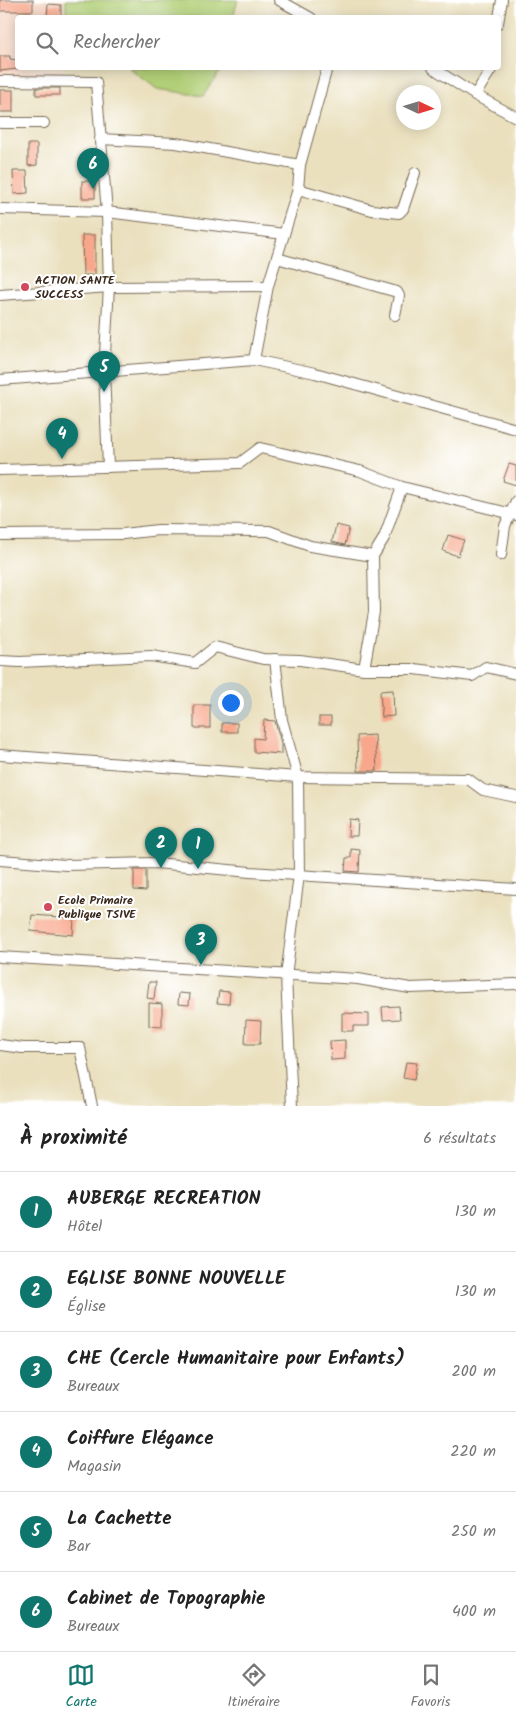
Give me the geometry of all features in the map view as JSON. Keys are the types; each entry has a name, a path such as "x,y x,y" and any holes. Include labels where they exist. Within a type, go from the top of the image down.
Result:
{"street":[{"path":"280,0 306,15"},
{"path":"499,15 502,0"},
{"path":"254,360 268,286 298,188 300,165 326,70"},
{"path":"436,70 475,95 516,116"},
{"path":"475,95 491,70"},
{"path":"0,81 96,82 107,212 109,287 104,371 108,467"},
{"path":"0,123 44,123"},
{"path":"100,139 176,143 300,165"},
{"path":"298,188 372,210 398,213 403,209 415,173"},
{"path":"0,209 107,212 284,234"},
{"path":"277,258 397,292 399,296 394,315"},
{"path":"0,295 109,287 268,286"},
{"path":"0,380 254,360 315,373 516,429"},
{"path":"0,470 240,463 260,448 360,471 402,487 514,515"},
{"path":"364,669 374,612 373,556 384,538 402,487"},
{"path":"501,555 505,526 514,515 516,501"},
{"path":"0,534 124,534 158,530 269,531 310,546 373,556"},
{"path":"0,661 20,662 151,656 196,663 215,647 248,657 364,669 414,669 472,676 486,668 516,674"},
{"path":"275,659 282,720 298,777 299,875 286,976 292,1106"},
{"path":"0,755 298,777 468,778 483,790 516,797"},
{"path":"0,860 66,865 156,863 299,875 516,889"},
{"path":"0,957 358,979 410,988 516,984"},
{"path":"0,1046 80,1048 92,1106"}],"shaded area":[{"path":"0,0 64,0 63,15 15,15 15,70 62,70 62,77 0,77"}],"green space":[{"path":"66,0 238,0 234,15 66,15"},
{"path":"132,70 221,70 203,96 157,89"}],"building":[{"path":"0,0 33,0 33,11 0,11"},
{"path":"48,4 61,5 61,15 47,15"},
{"path":"0,56 10,56 10,59 15,60 15,69 0,71"},
{"path":"36,88 60,88 60,95 36,95"},
{"path":"0,90 13,90 13,112 0,112"},
{"path":"28,144 37,144 37,165 28,166"},
{"path":"13,171 27,171 28,193 14,194"},
{"path":"82,181 95,181 95,198 82,198"},
{"path":"82,235 95,235 95,275 83,275"},
{"path":"509,464 516,466 516,485 503,481"},
{"path":"336,525 349,528 345,545 332,542"},
{"path":"448,535 464,540 458,556 443,551"},
{"path":"393,690 394,716 382,717 380,691"},
{"path":"194,705 210,705 210,728 194,728"},
{"path":"319,717 331,717 331,725 319,725"},
{"path":"264,720 275,721 281,743 281,754 254,752 254,738 263,739"},
{"path":"222,723 237,723 237,732 222,732"},
{"path":"375,735 377,771 358,771 357,736"},
{"path":"349,819 358,820 357,836 348,836"},
{"path":"351,849 360,850 359,872 345,871 346,858 351,858"},
{"path":"134,870 146,870 146,891 134,890"},
{"path":"32,915 74,918 73,935 30,931"},
{"path":"149,982 156,982 154,999 147,998"},
{"path":"219,991 230,992 229,1004 217,1003"},
{"path":"179,993 190,994 189,1005 178,1004"},
{"path":"149,1003 162,1004 162,1027 149,1026"},
{"path":"399,1006 400,1019 383,1020 382,1007"},
{"path":"342,1013 369,1014 369,1026 353,1026 353,1031 342,1031"},
{"path":"246,1020 261,1021 260,1044 245,1044"},
{"path":"345,1040 345,1059 331,1060 330,1041"},
{"path":"406,1062 417,1063 414,1080 403,1078"}],"place":[{"name":"Cabinet de Topographie","path":"93,189"},
{"name":"ACTION SANTE SUCCESS","path":"25,287"},
{"name":"La Cachette","path":"104,392"},
{"name":"Coiffure Elégance","path":"62,459"},
{"name":"EGLISE BONNE NOUVELLE","path":"161,868"},
{"name":"AUBERGE RECREATION","path":"198,869"},
{"name":"Ecole Primaire Publique TSIVE","path":"48,907"},
{"name":"CHE (Cercle Humanitaire pour Enfants)","path":"201,965"}]}
